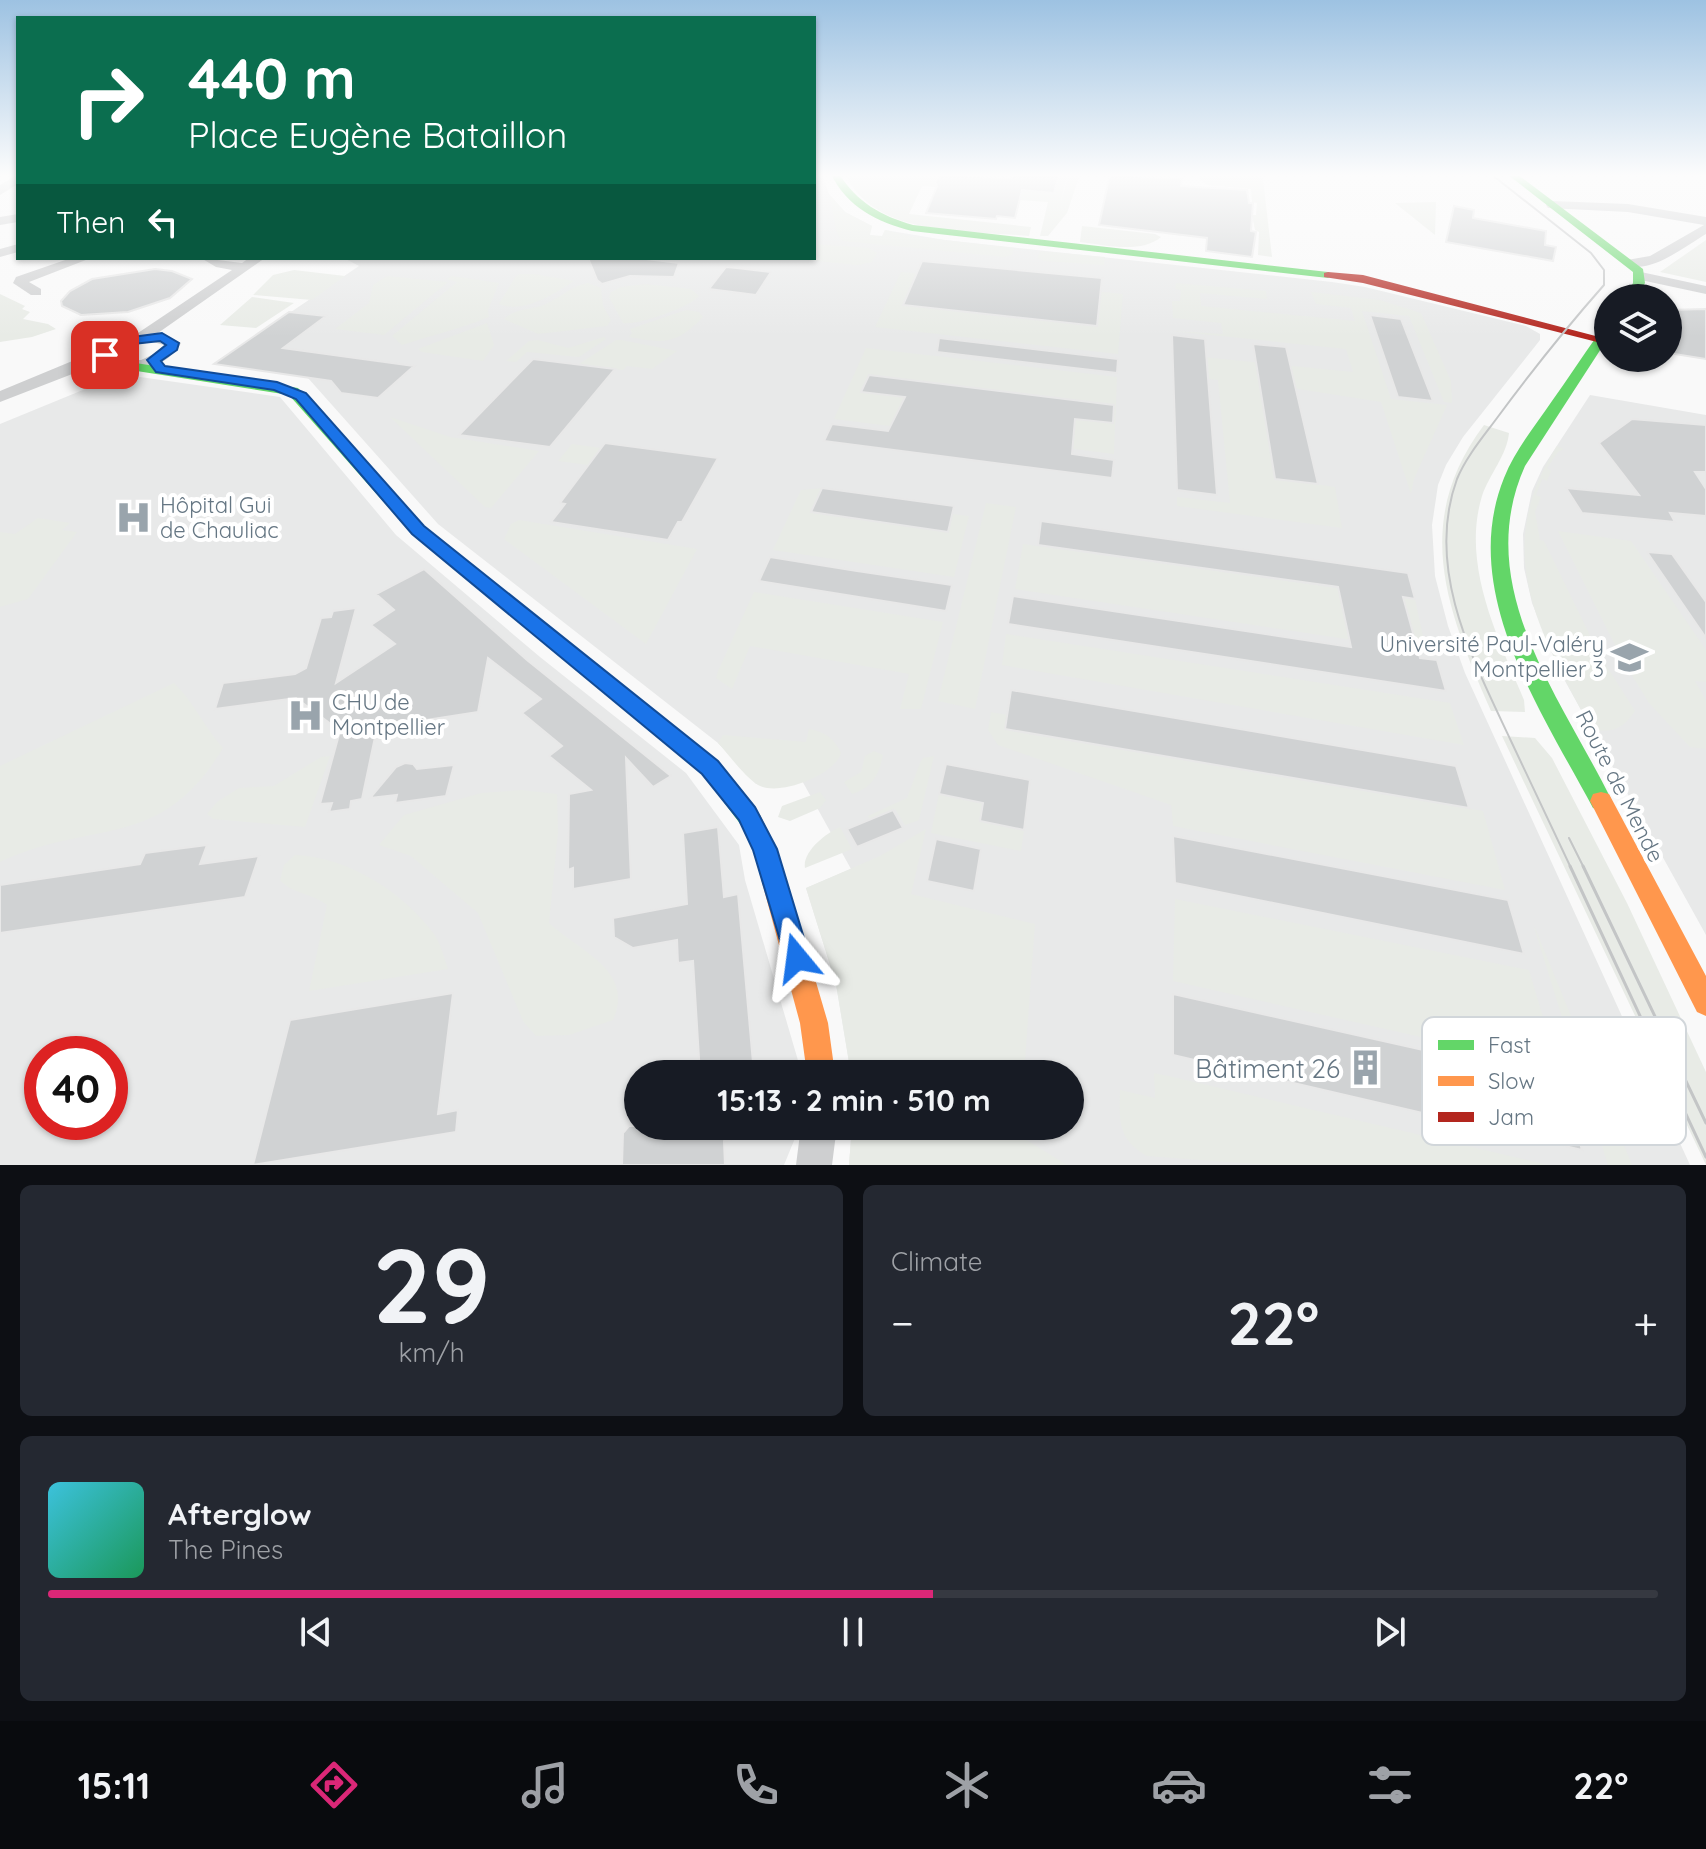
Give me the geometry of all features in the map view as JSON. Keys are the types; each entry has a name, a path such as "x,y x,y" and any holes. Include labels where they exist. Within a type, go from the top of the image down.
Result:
{"street":[{"path":"915,228 1363,279 1594,332"},
{"path":"1583,228 1636,269 1706,290"},
{"path":"1636,269 1705,228"},
{"path":"36,292 20,283 21,280 78,260"},
{"path":"212,260 243,267"},
{"path":"118,363 121,344 164,330 255,260"},
{"path":"1633,284 1636,269"},
{"path":"160,365 173,343 164,330"},
{"name":"Route de Mende","path":"1594,349 1511,478 1498,536 1502,584 1514,627 1531,668 1706,1003"},
{"path":"0,409 118,363"},
{"path":"0,397 118,363 160,365 277,386 301,396 418,530 710,767 747,813 765,849 814,1023 819,1060"},
{"path":"814,1165 817,1140"}],"shaded area":[{"path":"816,228 871,228 869,235 882,237 885,230 945,240 1332,282 1365,287 1526,326 1540,334 1540,340 1463,437 1438,485 1432,525 1435,576 1465,673 1622,1017 1422,1017 1422,1145 1681,1145 1690,1165 849,1165 851,1140 1084,1140 1084,1060 849,1060 836,984 806,888 851,869 800,777 756,784 718,743 438,524 308,378 214,364 359,266 348,260 816,260"},
{"path":"836,228 871,228 870,235 882,236 885,230 909,236 1014,248 1012,255 1005,257 843,241"},
{"path":"935,228 1031,228 1029,236"},
{"path":"1042,228 1054,228 1048,236 1040,236"},
{"path":"1082,228 1161,237 1133,247 1080,242"},
{"path":"1269,228 1272,257 1258,255 1259,232 1255,230"},
{"path":"1706,240 1706,282 1660,272"},
{"path":"816,244 868,248 877,253 872,262 858,265 806,260 816,260"},
{"path":"1040,251 1105,257 1104,265 1044,261 1038,258"},
{"path":"294,270 345,276 312,300 253,295 273,275"},
{"path":"901,272 1123,294 1118,354 875,327"},
{"path":"520,274 574,281 528,305 499,304"},
{"path":"387,276 448,282 384,335 335,329 369,303 373,285"},
{"path":"452,276 499,283 488,310 489,317 402,345 392,336 457,282 447,279"},
{"path":"588,283 601,288 603,306 611,320 607,326 538,334 504,319 541,306"},
{"path":"1176,283 1266,291 1267,299 1200,293 1201,306 1355,321 1351,308 1316,304 1311,292 1380,300 1421,313 1451,381 1452,403 1444,402 1409,316 1362,311 1391,399 1447,405 1414,479 1411,494 1381,402 1260,383 1275,478 1335,487 1342,528 1177,506 1177,497 1230,503 1218,380 1173,375 1173,354 1353,372 1346,349 1172,331 1223,334 1221,323 1173,318 1172,301 1180,301 1181,290 1175,289"},
{"path":"645,284 691,289 699,296 663,315 623,323 609,297 611,292 621,287"},
{"path":"0,294 25,306 22,309 30,312 23,319 48,324 56,329 0,342"},
{"path":"252,297 294,303 256,328 220,325"},
{"path":"686,310 699,312 703,317 677,337 652,341 629,337 632,333 630,329"},
{"path":"487,323 494,345 483,361 418,349"},
{"path":"604,337 606,339 579,357 527,352 516,362 506,361 529,341 538,340 568,348"},
{"path":"616,340 677,351 652,369 627,366 623,370 579,364"},
{"path":"866,348 1117,377 1114,454 834,419"},
{"name":"CHU de Montpellier","path":"140,377 280,397 396,535 540,657 686,773 739,845 745,880 798,1060 624,1060 624,1140 794,1140 784,1165 0,1165 0,424 95,385"},
{"name":"Université Paul-Valéry Montpellier 3","path":"1590,395 1706,415 1706,935 1560,672 1532,603 1524,568 1523,534 1532,491 1543,467"},
{"path":"390,417 450,437 539,451 491,508 485,507"},
{"path":"1484,425 1509,433 1505,449 1482,496 1476,548 1479,575 1494,626 1524,700 1525,712 1491,711 1461,638 1444,567 1443,532 1448,497 1462,461"},
{"path":"572,444 601,448 588,465 558,461"},
{"path":"1557,446 1564,449 1558,452 1547,468 1551,471 1547,481 1542,479 1536,495 1541,497 1535,512 1540,540 1544,541 1599,654 1635,711 1621,726 1606,731 1592,730 1555,659 1530,591 1525,556 1527,521 1537,484"},
{"path":"822,488 812,513 947,532 952,514 969,516 954,577 773,550 801,490"},
{"path":"986,503 1016,507 975,709 938,701"},
{"path":"38,518 70,523 62,530 77,532 28,599 0,607 0,532 15,534"},
{"path":"519,520 697,549 646,644 504,539 511,524"},
{"path":"1558,531 1631,541 1706,650 1706,682 1695,681 1706,701 1706,749 1690,747 1649,703 1622,659"},
{"path":"1023,544 1415,599 1426,651 1015,589"},
{"path":"754,592 943,622 921,709 900,709 909,674 750,646 732,689 716,678"},
{"path":"1006,634 1450,703 1464,745 1002,665"},
{"path":"174,683 223,748 199,781 175,804 149,819 123,828 65,840 0,862 0,766"},
{"path":"991,712 1007,715 1006,730 1483,811 1505,890 1173,826 1171,805 998,745 988,730"},
{"path":"809,729 828,736 835,743 841,753 837,761 805,782 779,788 758,785 718,743 723,735 806,742"},
{"path":"1502,736 1535,738 1552,758 1627,903 1680,1017 1636,1017"},
{"path":"874,751 883,755 877,775 865,788 852,794 844,782 861,772 865,756"},
{"path":"330,756 305,827 213,819 207,814 217,802 239,788 274,786 321,757"},
{"path":"934,756 919,820 905,825 895,809 870,820 868,816 907,798 923,758"},
{"path":"522,790 557,794 558,832 549,923 601,964 617,988 618,1003 613,1020 569,1035 536,1036 523,1021 478,913 411,856 379,845 404,815 481,793"},
{"path":"820,792 826,800 820,808 790,821 778,817 782,806"},
{"path":"939,794 983,803 980,821 1024,830 1021,851 931,833"},
{"path":"840,827 852,849 805,868 811,850 822,838"},
{"path":"926,829 911,894 1035,924 1025,1060 849,1060 836,984 806,888 880,856"},
{"path":"295,855 335,862 390,891 407,904 434,934 448,969 309,991 327,905 280,880 284,865"},
{"path":"1175,899 1529,970 1543,1017 1422,1017 1422,1037 1173,981"},
{"path":"1534,927 1571,1017 1562,1017"},
{"path":"1686,1029 1706,1072 1706,1165 1686,1123"},
{"path":"1154,1073 1422,1136 1422,1145 1462,1145 1548,1165 1269,1165 1147,1156 1130,1143 1122,1129 1120,1090 1155,1098"},
{"path":"851,1140 1026,1140 1067,1165 849,1165"},
{"path":"1602,1145 1624,1145 1632,1165 1608,1165"}],"building":[{"path":"1127,228 1251,228 1256,232 1252,257 1206,251 1207,238"},
{"path":"1449,228 1531,228 1546,231 1545,245 1556,247 1553,261 1446,242"},
{"path":"589,260 679,263 674,277 630,276 602,284 597,280"},
{"path":"922,261 1102,278 1097,326 903,305"},
{"path":"726,267 771,272 756,295 709,289"},
{"path":"155,269 172,271 192,279 170,298 128,312 81,315 62,306 61,301 70,291 92,279"},
{"path":"1706,309 1706,359 1682,355 1682,310"},
{"path":"289,312 326,316 283,348 414,366 378,398 341,393 331,381 214,364"},
{"path":"1370,315 1401,319 1433,401 1398,397"},
{"path":"1172,335 1205,339 1217,495 1177,490"},
{"path":"939,338 1118,359 1117,373 937,352"},
{"path":"1253,344 1286,347 1318,484 1275,479"},
{"path":"533,359 615,369 550,447 459,435"},
{"path":"869,375 1114,405 1113,423 1075,419 1072,454 1114,460 1112,478 824,441 832,424 888,431 905,397 861,392"},
{"path":"1632,419 1706,425 1706,472 1695,472 1706,489 1706,516 1670,513 1675,522 1582,513 1566,488 1639,495 1599,443"},
{"path":"605,443 718,458 682,522 678,522 668,540 551,522 565,504 560,503"},
{"path":"822,488 954,506 948,532 811,512"},
{"path":"1041,521 1408,573 1415,599 1403,597 1420,658 1437,660 1446,691 1008,624 1013,596 1351,647 1338,587 1038,545"},
{"path":"1647,552 1672,554 1706,602 1706,638"},
{"path":"770,557 952,585 946,611 759,581"},
{"path":"424,569 527,660 671,776 653,787 626,758 631,879 573,889 573,868 568,870 569,794 591,790 549,756 562,746 522,713 541,699 488,658 478,712 388,726 375,737 362,799 351,801 350,809 329,812 332,803 320,804 340,731 296,698 215,709 223,683 295,674 306,668 321,618 331,617 333,611 356,608 336,683 395,644 371,625 394,610 376,594"},
{"path":"1011,690 1456,766 1469,808 1005,729"},
{"path":"413,764 417,769 454,765 446,796 395,803 397,795 370,798 396,767"},
{"path":"946,764 1030,780 1024,830 980,821 983,803 939,794"},
{"path":"893,810 903,828 857,847 847,829"},
{"path":"718,827 724,897 738,894 753,1060 699,1060 693,961 678,963 677,940 633,948 614,937 613,918 687,904 683,833"},
{"path":"1173,836 1508,900 1524,954 1175,883"},
{"path":"936,839 981,849 974,891 927,881"},
{"path":"207,845 200,864 259,856 245,897 0,933 0,885 140,864 145,853"},
{"path":"453,993 438,1114 458,1110 456,1132 253,1165 290,1020"},
{"name":"Bâtiment 26","path":"1173,994 1422,1050 1422,1113 1173,1055"},
{"path":"623,1133 624,1140 729,1140 724,1141 725,1165 622,1165"},
{"name":"Bâtiment 26","path":"1560,1145 1581,1145 1582,1150"}],"tram line":[{"path":"1560,228 1591,253 1604,270 1604,285 1536,367 1465,463 1457,479 1448,513 1446,547 1450,581 1469,647 1571,868"},
{"path":"1569,838 1583,866"},
{"path":"1570,866 1641,1017"},
{"path":"1583,866 1655,1017"},
{"path":"1686,1081 1706,1123"},
{"path":"1686,1114 1706,1157"}],"traffic: fast":[{"path":"915,228 1328,275"},
{"path":"1583,228 1639,271 1638,284"},
{"path":"1594,350 1523,455 1508,489 1500,530 1501,571 1509,611 1523,651 1541,691 1601,801"},
{"path":"129,366 293,391 418,530 710,767 752,822"}],"traffic: slow":[{"path":"1601,801 1706,1003"},
{"path":"752,822 765,849 814,1023 819,1060"}],"traffic: jam":[{"path":"1328,275 1363,279 1594,337"}],"place":[{"name":"Hôpital Gui de Chauliac","path":"134,518"},
{"name":"Université Paul-Valéry Montpellier 3","path":"1630,657"},
{"name":"CHU de Montpellier","path":"306,715"},
{"name":"Bâtiment 26","path":"1366,1068"}],"route":[{"path":"105,355 130,341 162,337 173,343 169,351 154,360 154,364 161,369 277,386 301,396 418,530 710,767 747,813 765,849 797,958"}]}
